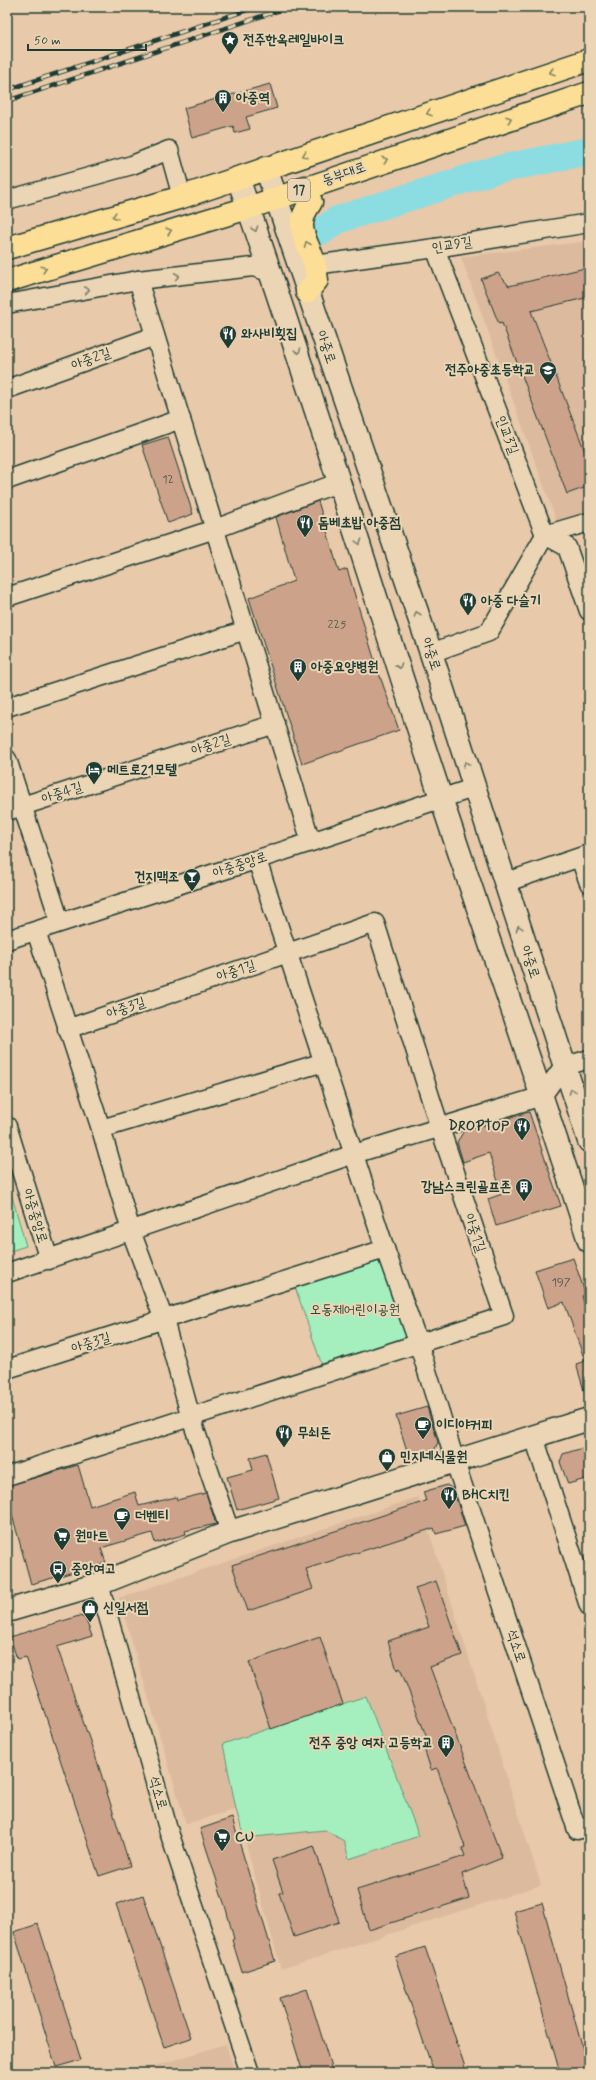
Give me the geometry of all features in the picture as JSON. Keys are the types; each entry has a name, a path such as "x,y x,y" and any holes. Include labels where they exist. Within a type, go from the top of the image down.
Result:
{"main road":[{"name":"17","path":"7,248 182,197 589,60"},
{"name":"동부대로","path":"7,281 248,208 305,187 589,93"},
{"path":"305,187 311,202 306,209 301,230 315,265 317,280 307,292"}],"street":[{"path":"7,200 132,165 169,150 182,197"},
{"name":"아중로","path":"266,168 430,653 563,1067 589,1141"},
{"name":"아중로","path":"238,178 280,297 441,798 542,1096 589,1241"},
{"name":"인교9길","path":"315,265 435,248 589,223"},
{"name":"인교3길","path":"435,248 545,535"},
{"path":"7,304 138,280 253,267 270,272"},
{"path":"138,280 311,842"},
{"name":"아중2길","path":"7,389 155,336"},
{"path":"7,480 180,419"},
{"path":"7,598 215,529 340,482"},
{"path":"430,653 489,632 545,535 589,522"},
{"path":"545,535 567,547 589,611"},
{"path":"7,707 246,630"},
{"name":"아중2길","path":"147,766 275,724"},
{"name":"아중4길","path":"7,760 15,809 60,922"},
{"name":"아중4길","path":"15,809 147,766"},
{"name":"아중중앙로","path":"7,940 257,860 473,788"},
{"path":"504,883 584,856 589,883"},
{"path":"257,860 385,1249 418,1342 456,1462"},
{"name":"아중1길","path":"184,988 288,954 375,923 440,1128 504,1316 418,1342 191,1418"},
{"path":"36,931 100,1129 131,1231 164,1320 191,1418 230,1532"},
{"name":"아중3길","path":"67,1029 184,988"},
{"path":"7,1273 49,1260 354,1154 542,1096 563,1067 589,1059"},
{"path":"100,1129 324,1062"},
{"name":"아중중앙로","path":"7,1126 49,1260"},
{"name":"아중3길","path":"13,1367 385,1249"},
{"path":"7,1476 53,1463 191,1418"},
{"path":"7,1611 99,1584 230,1532 589,1419"},
{"path":"534,1437 589,1606"},
{"name":"석소로","path":"456,1462 583,1828"},
{"name":"석소로","path":"99,1584 169,1832 250,2073"}],"shaded area":[{"name":"전주아중초등학교","path":"589,241 589,513 557,522 461,257"},
{"path":"418,1497 541,1885 281,1969 236,1809 186,1824 119,1598"},
{"path":"226,2044 235,2073 132,2073"}],"green space":[{"path":"7,1179 26,1246 7,1252"},
{"name":"오동제어린이공원","path":"385,1249 418,1342 325,1374 292,1278"},
{"path":"366,1696 419,1836 349,1859 344,1841 325,1830 244,1838 236,1809 223,1744"}],"building":[{"name":"아중역","path":"270,84 277,108 246,117 250,129 235,133 233,126 192,138 184,108"},
{"path":"589,267 589,297 531,311 589,462 589,486 567,494 502,323 499,324 481,279 498,273 509,286"},
{"path":"168,437 193,514 168,523 142,445"},
{"path":"318,501 339,572 347,569 376,665 399,730 302,764 249,598 294,581 276,517"},
{"path":"529,1112 561,1206 496,1226 488,1199 502,1194 489,1153 463,1162 457,1142 464,1131"},
{"path":"573,1258 586,1295 582,1296 589,1318 589,1397 586,1397 576,1364 585,1361 564,1302 548,1308 535,1270"},
{"path":"427,1407 438,1442 435,1449 409,1457 396,1416"},
{"path":"589,1446 589,1478 568,1484 560,1462 563,1454"},
{"path":"266,1453 279,1498 237,1510 227,1477 253,1470 250,1458"},
{"path":"78,1465 90,1506 135,1492 139,1506 176,1497 177,1500 206,1493 216,1524 185,1531 186,1534 155,1543 152,1533 101,1548 106,1563 31,1584 7,1496 7,1486"},
{"path":"447,1485 453,1489 465,1526 436,1534 434,1528 306,1569 313,1589 248,1611 232,1565 426,1501 423,1492"},
{"path":"436,1581 462,1655 430,1667 502,1858 462,1874 469,1898 369,1930 357,1890 465,1856 462,1848 465,1847 437,1768 431,1770 424,1748 430,1746 400,1668 397,1670 388,1641 429,1627 415,1588"},
{"path":"79,1616 85,1618 92,1636 57,1647 98,1764 130,1866 99,1876 26,1657 17,1659 10,1637"},
{"path":"320,1637 343,1704 271,1729 249,1662"},
{"path":"232,1818 275,1961 242,1972 232,1940 234,1939 226,1909 200,1829"},
{"path":"314,1846 339,1922 294,1937 279,1893 283,1892 272,1860"},
{"path":"143,1895 191,2038 164,2047 116,1904"},
{"path":"542,1903 589,2073 560,2073 514,1911"},
{"path":"38,1924 81,2060 56,2067 14,1932"},
{"path":"425,1947 467,2073 434,2073 395,1957"},
{"path":"307,1989 333,2073 303,2073 280,1998"}],"waterway":[{"path":"322,231 337,220 495,170 589,151"}],"railway":[{"path":"7,90 256,7"},
{"path":"7,101 289,7"}],"place":[{"name":"전주한옥레일바이크","path":"230,55"},
{"name":"아중역","path":"223,113"},
{"name":"와사비횟집","path":"228,349"},
{"name":"전주아중초등학교","path":"548,385"},
{"name":"돔베초밥 아중점","path":"305,538"},
{"name":"아중 다슬기","path":"468,616"},
{"name":"아중요양병원","path":"298,682"},
{"name":"메트로21모텔","path":"94,785"},
{"name":"건지맥조","path":"192,892"},
{"name":"DROPTOP","path":"522,1141"},
{"name":"강남스크린골프존","path":"524,1202"},
{"name":"이디야커피","path":"423,1440"},
{"name":"무쇠돈","path":"284,1448"},
{"name":"민지네식물원","path":"387,1472"},
{"name":"BHC치킨","path":"449,1510"},
{"name":"더벤티","path":"122,1531"},
{"name":"원마트","path":"62,1551"},
{"name":"중앙여고","path":"58,1584"},
{"name":"신일서점","path":"90,1623"},
{"name":"전주 중앙 여자 고등학교","path":"446,1758"},
{"name":"CU","path":"222,1852"}]}
